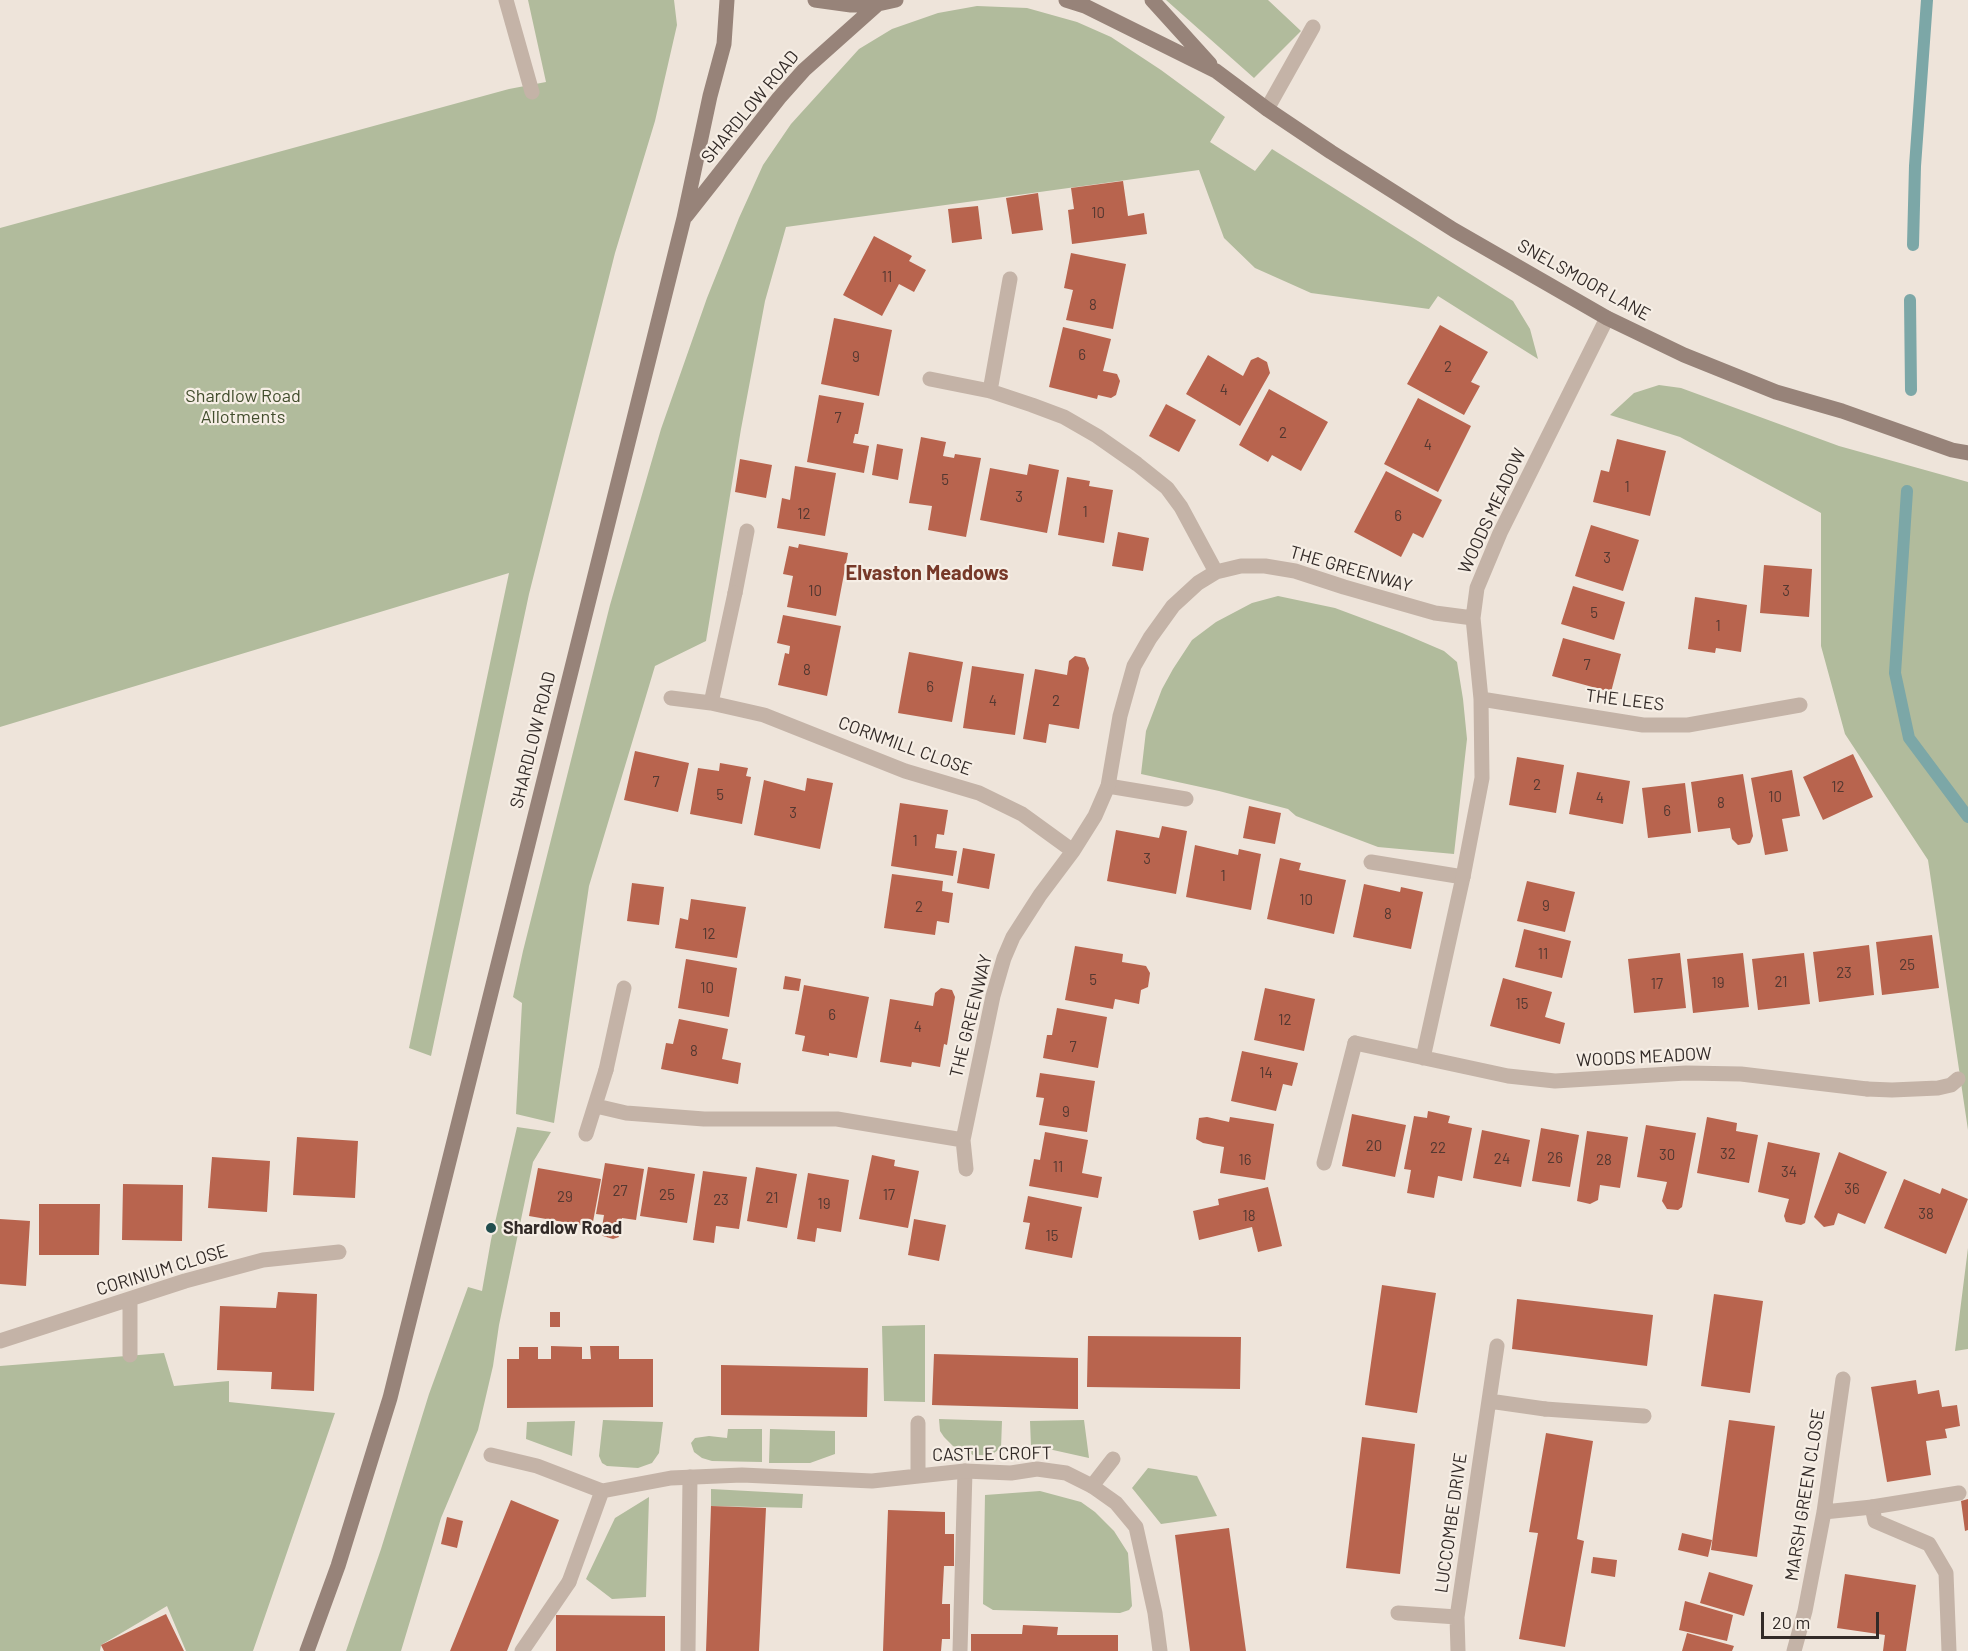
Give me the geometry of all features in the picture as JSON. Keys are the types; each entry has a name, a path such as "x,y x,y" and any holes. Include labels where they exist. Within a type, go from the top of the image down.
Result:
{"street":[{"path":"506,0 532,92"},
{"name":"SHARDLOW ROAD","path":"307,1651 338,1566 390,1398 684,218 710,96 724,44 727,0"},
{"path":"815,0 851,5 878,4 896,0"},
{"name":"SNELSMOOR LANE","path":"1066,0 1085,6 1216,71 1267,108 1454,230 1607,318 1684,355 1776,392 1842,411 1952,450 1968,453"},
{"name":"SNELSMOOR LANE","path":"1152,0 1216,71"},
{"name":"SHARDLOW ROAD","path":"684,218 804,70 878,4"},
{"path":"1267,108 1313,27"},
{"path":"990,391 1010,279"},
{"name":"WOODS MEADOW","path":"1423,1058 1463,877 1482,778 1481,699 1473,618 1477,588 1496,542 1607,318"},
{"path":"930,379 990,391 1064,417 1097,436 1167,488 1181,507 1216,572"},
{"path":"711,703 747,531"},
{"name":"THE GREENWAY","path":"966,1169 963,1140 993,996 1004,958 1013,937 1095,816 1108,786 1120,716 1134,666 1150,638 1173,606 1197,583 1216,572 1241,566 1265,566 1295,571 1435,613 1473,618"},
{"name":"CORNMILL CLOSE","path":"671,698 711,703 764,715 905,771 979,793 1022,814 1073,851"},
{"name":"THE LEES","path":"1481,699 1643,725 1688,725 1800,705"},
{"path":"1108,786 1186,799"},
{"path":"1371,862 1463,877"},
{"path":"586,1134 606,1070 624,988"},
{"name":"WOODS MEADOW","path":"1324,1163 1355,1043 1508,1076 1555,1081 1686,1073 1741,1074 1892,1090 1938,1088 1951,1085 1958,1079"},
{"path":"596,1106 626,1113 704,1119 837,1119 963,1140"},
{"name":"CORINIUM CLOSE","path":"0,1341 185,1281 263,1260 339,1252"},
{"path":"130,1299 130,1355"},
{"name":"LUCCOMBE DRIVE","path":"1458,1651 1457,1617 1497,1346"},
{"name":"MARSH GREEN CLOSE","path":"1794,1651 1805,1611 1824,1512 1843,1379"},
{"path":"1489,1401 1545,1409 1644,1416"},
{"name":"CASTLE CROFT","path":"918,1423 918,1475"},
{"path":"491,1455 537,1466 602,1491 569,1582 522,1651"},
{"path":"1092,1486 1113,1459"},
{"name":"CASTLE CROFT","path":"602,1491 671,1478 690,1477 742,1475 872,1481 918,1475 965,1472 1011,1473 1037,1469 1066,1473 1092,1486 1116,1503 1136,1527 1155,1613 1160,1651"},
{"path":"960,1651 965,1472"},
{"path":"688,1651 690,1477"},
{"path":"1824,1512 1959,1493"},
{"path":"1872,1507 1875,1521 1929,1544 1946,1573 1949,1651"},
{"path":"1398,1613 1457,1617"}],"green space":[{"name":"Shardlow Road Allotments","path":"528,0 674,0 677,25 655,121 615,253 529,594 431,1056 409,1048 509,573 0,727 0,228 509,89 546,82"},
{"path":"1166,0 1268,0 1301,31 1254,78"},
{"path":"977,6 1027,8 1077,22 1111,37 1225,117 1210,142 1255,171 1272,149 1513,301 1530,329 1538,359 1438,296 1429,309 1311,293 1255,268 1224,238 1199,170 786,227 765,301 706,641 655,666 589,886 554,1123 516,1114 522,1003 513,997 523,951 610,605 661,429 707,298 739,218 763,165 791,124 859,49 892,29 938,13"},
{"path":"1659,385 1681,388 1839,446 1968,482 1968,1130 1928,860 1845,734 1821,646 1821,513 1680,437 1610,415 1634,393"},
{"path":"1278,596 1335,608 1444,651 1457,662 1467,739 1454,854 1378,847 1296,816 1288,809 1141,774 1146,731 1162,689 1192,640 1216,622 1252,603"},
{"path":"517,1127 551,1132 533,1162 499,1325 493,1366 478,1430 441,1518 401,1651 346,1651 381,1549 429,1394 468,1287 482,1291 491,1240"},
{"path":"1968,1248 1968,1349 1955,1351"},
{"path":"925,1325 925,1402 884,1401 882,1326"},
{"path":"164,1353 174,1386 229,1381 229,1402 335,1413 253,1651 186,1651 167,1606 101,1645 100,1651 0,1651 0,1366"},
{"path":"939,1419 1002,1421 1001,1448 991,1455 973,1455 953,1446 940,1431"},
{"path":"603,1420 663,1422 659,1453 652,1463 638,1468 607,1466 602,1463 599,1456"},
{"path":"1084,1420 1089,1458 1031,1447 1030,1421"},
{"path":"575,1421 572,1456 526,1439 527,1422"},
{"path":"728,1429 762,1429 762,1462 712,1461 694,1452 691,1443 695,1438 709,1436 727,1438"},
{"path":"770,1429 835,1431 835,1454 810,1463 769,1463"},
{"path":"1148,1468 1197,1476 1217,1516 1161,1524 1132,1488"},
{"path":"711,1489 803,1494 802,1508 711,1506"},
{"path":"1040,1491 1081,1502 1114,1531 1128,1553 1132,1606 1129,1610 1120,1613 993,1610 983,1604 985,1495"},
{"path":"649,1497 646,1597 612,1599 586,1579 615,1518"}],"building":[{"path":"1123,181 1128,216 1144,213 1147,234 1072,244 1068,210 1074,209 1071,188"},
{"path":"1038,193 1043,230 1012,234 1006,198"},
{"path":"978,206 982,239 952,243 948,209"},
{"path":"874,236 912,256 909,261 926,270 914,292 899,284 882,316 843,295"},
{"path":"1071,253 1126,264 1113,329 1066,320 1073,290 1064,288"},
{"path":"834,318 892,330 879,396 821,384"},
{"path":"1440,325 1488,352 1471,382 1480,386 1464,415 1407,384"},
{"path":"1063,327 1111,339 1103,371 1117,374 1120,381 1116,395 1111,398 1098,395 1097,399 1049,387"},
{"path":"1208,355 1243,376 1251,360 1258,357 1267,362 1270,373 1240,426 1186,394"},
{"path":"1269,389 1328,422 1301,471 1272,455 1268,462 1239,445"},
{"path":"819,395 864,403 858,434 855,434 853,443 869,446 864,473 807,462"},
{"path":"1418,398 1471,426 1438,492 1384,464"},
{"path":"1166,404 1196,420 1179,452 1149,436"},
{"path":"921,437 946,442 943,456 954,458 955,454 981,458 966,537 928,530 932,506 909,503"},
{"path":"1617,439 1666,451 1650,516 1593,502 1601,470 1609,472"},
{"path":"877,444 903,449 898,480 872,475"},
{"path":"740,459 772,465 766,498 735,492"},
{"path":"1029,464 1059,470 1047,533 980,520 990,468 1027,475"},
{"path":"795,466 836,473 825,536 777,528 782,498 790,500"},
{"path":"1386,471 1442,500 1423,538 1413,533 1401,557 1354,532"},
{"path":"1067,477 1090,481 1089,486 1113,490 1104,543 1058,535"},
{"path":"1591,525 1639,540 1623,591 1575,576"},
{"path":"1118,532 1149,538 1143,571 1112,566"},
{"path":"799,544 848,553 836,616 787,607 793,576 783,574 789,546 798,548"},
{"path":"1764,565 1812,569 1809,617 1760,613"},
{"path":"1573,586 1625,602 1614,640 1561,624"},
{"path":"1695,597 1747,605 1741,652 1716,648 1715,653 1688,649"},
{"path":"783,615 841,626 827,696 778,685 785,653 789,654 790,646 777,643"},
{"path":"1563,638 1621,654 1611,692 1552,676"},
{"path":"909,652 963,662 952,722 898,713"},
{"path":"1075,656 1085,658 1089,668 1079,729 1049,724 1046,743 1023,739 1035,669 1067,675 1069,661"},
{"path":"972,666 1024,674 1015,735 963,728"},
{"path":"635,751 689,763 678,812 624,800"},
{"path":"1853,754 1873,797 1823,820 1803,777"},
{"path":"1517,757 1564,765 1556,813 1509,805"},
{"path":"720,763 748,768 746,776 751,777 742,824 690,814 698,768 719,771"},
{"path":"1792,770 1800,816 1782,819 1788,851 1765,855 1751,778"},
{"path":"1577,772 1630,781 1623,824 1569,814"},
{"path":"1743,774 1753,836 1750,843 1738,845 1732,839 1730,828 1698,832 1691,782"},
{"path":"807,778 833,783 820,849 754,835 764,780 805,791"},
{"path":"1685,783 1691,833 1648,838 1642,788"},
{"path":"900,803 948,810 944,835 937,834 935,848 957,851 953,876 891,866"},
{"path":"1249,806 1281,813 1275,844 1243,838"},
{"path":"1162,826 1187,831 1176,894 1107,881 1116,830 1159,838"},
{"path":"1195,845 1238,855 1239,849 1261,854 1251,910 1186,897"},
{"path":"963,848 995,854 989,889 957,883"},
{"path":"1280,858 1301,863 1299,870 1346,880 1334,934 1267,919"},
{"path":"892,874 943,881 942,891 953,893 949,923 937,921 935,935 884,928"},
{"path":"1527,881 1575,892 1565,932 1517,921"},
{"path":"632,883 664,887 659,925 627,921"},
{"path":"1364,884 1400,892 1401,887 1423,892 1411,949 1353,937"},
{"path":"691,899 746,907 737,958 675,948 680,918 688,920"},
{"path":"1524,929 1571,941 1562,978 1515,967"},
{"path":"1932,935 1939,988 1882,995 1876,942"},
{"path":"1869,945 1874,995 1819,1002 1813,952"},
{"path":"1075,946 1123,954 1122,962 1146,966 1150,973 1148,987 1141,990 1139,1004 1115,999 1113,1009 1065,1000"},
{"path":"1680,953 1686,1008 1634,1013 1628,959"},
{"path":"1743,953 1749,1007 1693,1013 1687,959"},
{"path":"1804,953 1810,1004 1758,1010 1752,959"},
{"path":"686,959 737,968 729,1017 678,1008"},
{"path":"785,976 801,979 799,991 783,989"},
{"path":"1503,978 1552,992 1545,1017 1565,1023 1560,1044 1490,1026"},
{"path":"804,985 869,997 857,1058 802,1051 805,1036 795,1034"},
{"path":"941,988 952,990 955,997 947,1045 944,1044 940,1067 912,1062 911,1067 880,1062 890,999 933,1006 935,993"},
{"path":"1265,988 1315,999 1304,1051 1254,1040"},
{"path":"1057,1008 1107,1017 1098,1068 1043,1058 1047,1035 1052,1035"},
{"path":"679,1019 728,1029 722,1059 741,1063 738,1084 661,1069 666,1043 673,1044"},
{"path":"1242,1051 1298,1063 1292,1086 1283,1084 1276,1111 1231,1101"},
{"path":"1040,1073 1095,1081 1087,1132 1039,1125 1044,1098 1036,1097"},
{"path":"1428,1111 1450,1116 1448,1123 1472,1128 1462,1181 1438,1176 1434,1198 1407,1193 1411,1170 1404,1169 1414,1116 1427,1118"},
{"path":"1352,1114 1406,1125 1395,1177 1342,1166"},
{"path":"1207,1117 1229,1122 1230,1117 1274,1124 1265,1180 1220,1173 1224,1147 1203,1143 1196,1139 1199,1118"},
{"path":"1707,1117 1737,1123 1736,1131 1758,1135 1749,1183 1697,1173"},
{"path":"1646,1125 1696,1133 1682,1207 1678,1210 1667,1209 1662,1201 1667,1182 1637,1177"},
{"path":"1541,1128 1579,1135 1570,1187 1532,1181"},
{"path":"1482,1130 1530,1140 1521,1187 1473,1178"},
{"path":"1587,1131 1628,1137 1620,1188 1600,1185 1598,1200 1590,1204 1577,1201"},
{"path":"1045,1132 1088,1140 1082,1173 1102,1177 1098,1198 1029,1186 1034,1159 1040,1160"},
{"path":"297,1137 358,1141 355,1198 293,1195"},
{"path":"1768,1142 1820,1153 1805,1223 1801,1225 1786,1222 1784,1216 1789,1199 1758,1192"},
{"path":"1839,1152 1887,1172 1865,1224 1838,1213 1834,1225 1824,1227 1814,1217"},
{"path":"872,1155 895,1160 894,1166 919,1171 908,1228 859,1219"},
{"path":"212,1157 270,1161 267,1212 208,1208"},
{"path":"605,1163 644,1169 636,1220 622,1218 619,1237 613,1239 603,1236 601,1233 604,1215 596,1214"},
{"path":"648,1167 695,1174 687,1223 640,1216"},
{"path":"756,1167 797,1174 787,1228 747,1221"},
{"path":"538,1168 601,1179 592,1227 529,1216"},
{"path":"703,1171 747,1177 739,1229 716,1226 714,1243 693,1240"},
{"path":"808,1173 849,1180 841,1232 817,1228 815,1242 797,1239"},
{"path":"1904,1179 1940,1194 1942,1188 1968,1199 1946,1254 1884,1228"},
{"path":"123,1184 183,1185 182,1241 122,1240"},
{"path":"1268,1187 1282,1246 1258,1252 1252,1227 1199,1240 1193,1211 1219,1205 1218,1199"},
{"path":"1028,1196 1082,1207 1072,1258 1025,1249 1030,1223 1023,1222"},
{"path":"39,1204 100,1204 99,1255 39,1255"},
{"path":"0,1219 30,1221 26,1286 0,1284"},
{"path":"914,1219 946,1225 939,1261 908,1255"},
{"path":"1382,1285 1436,1293 1417,1413 1365,1405"},
{"path":"278,1292 317,1294 314,1391 271,1389 272,1372 217,1370 220,1306 276,1308"},
{"path":"1714,1294 1763,1301 1750,1393 1701,1386"},
{"path":"1517,1299 1653,1315 1647,1366 1512,1349"},
{"path":"550,1312 560,1312 560,1327 550,1327"},
{"path":"1088,1336 1241,1337 1240,1389 1087,1387"},
{"path":"551,1346 582,1347 582,1359 591,1359 590,1346 619,1346 619,1359 653,1359 653,1407 507,1408 507,1359 519,1359 519,1347 538,1347 538,1359 551,1359"},
{"path":"934,1354 1078,1358 1078,1409 932,1405"},
{"path":"721,1365 868,1368 867,1417 721,1415"},
{"path":"1916,1380 1918,1394 1939,1390 1942,1407 1957,1405 1960,1426 1945,1429 1947,1438 1926,1441 1931,1475 1887,1482 1871,1387"},
{"path":"1729,1420 1775,1426 1757,1557 1711,1550"},
{"path":"1546,1433 1593,1441 1577,1539 1584,1541 1565,1647 1519,1639 1538,1533 1529,1532"},
{"path":"1362,1437 1415,1444 1400,1574 1346,1568"},
{"path":"1968,1499 1968,1530 1965,1531 1961,1501"},
{"path":"511,1500 559,1520 507,1651 450,1651"},
{"path":"711,1506 766,1508 759,1651 706,1651"},
{"path":"888,1510 945,1512 945,1534 954,1534 954,1566 944,1566 942,1604 950,1604 950,1639 942,1639 941,1651 883,1651"},
{"path":"447,1517 463,1521 457,1548 441,1544"},
{"path":"1229,1528 1246,1651 1190,1651 1175,1535"},
{"path":"1682,1533 1712,1540 1708,1557 1678,1550"},
{"path":"1593,1557 1617,1560 1615,1577 1591,1573"},
{"path":"1709,1572 1753,1585 1744,1616 1700,1603"},
{"path":"1845,1574 1916,1585 1906,1651 1883,1651 1885,1635 1837,1628"},
{"path":"1685,1601 1733,1615 1727,1641 1679,1630"},
{"path":"166,1614 184,1651 104,1651 101,1645"},
{"path":"556,1615 665,1616 665,1651 556,1651"},
{"path":"1023,1625 1058,1627 1057,1635 1118,1635 1118,1651 971,1651 971,1634 1022,1634"},
{"path":"1687,1633 1734,1646 1732,1651 1682,1651"}],"waterway":[{"path":"1913,245 1915,166 1927,0"},
{"path":"1910,300 1911,390"},
{"path":"1907,491 1895,673 1909,738 1968,817"}],"place":[{"name":"Shardlow Road","path":"491,1228"}],"district":[{"name":"Elvaston Meadows","path":"927,573"}]}
